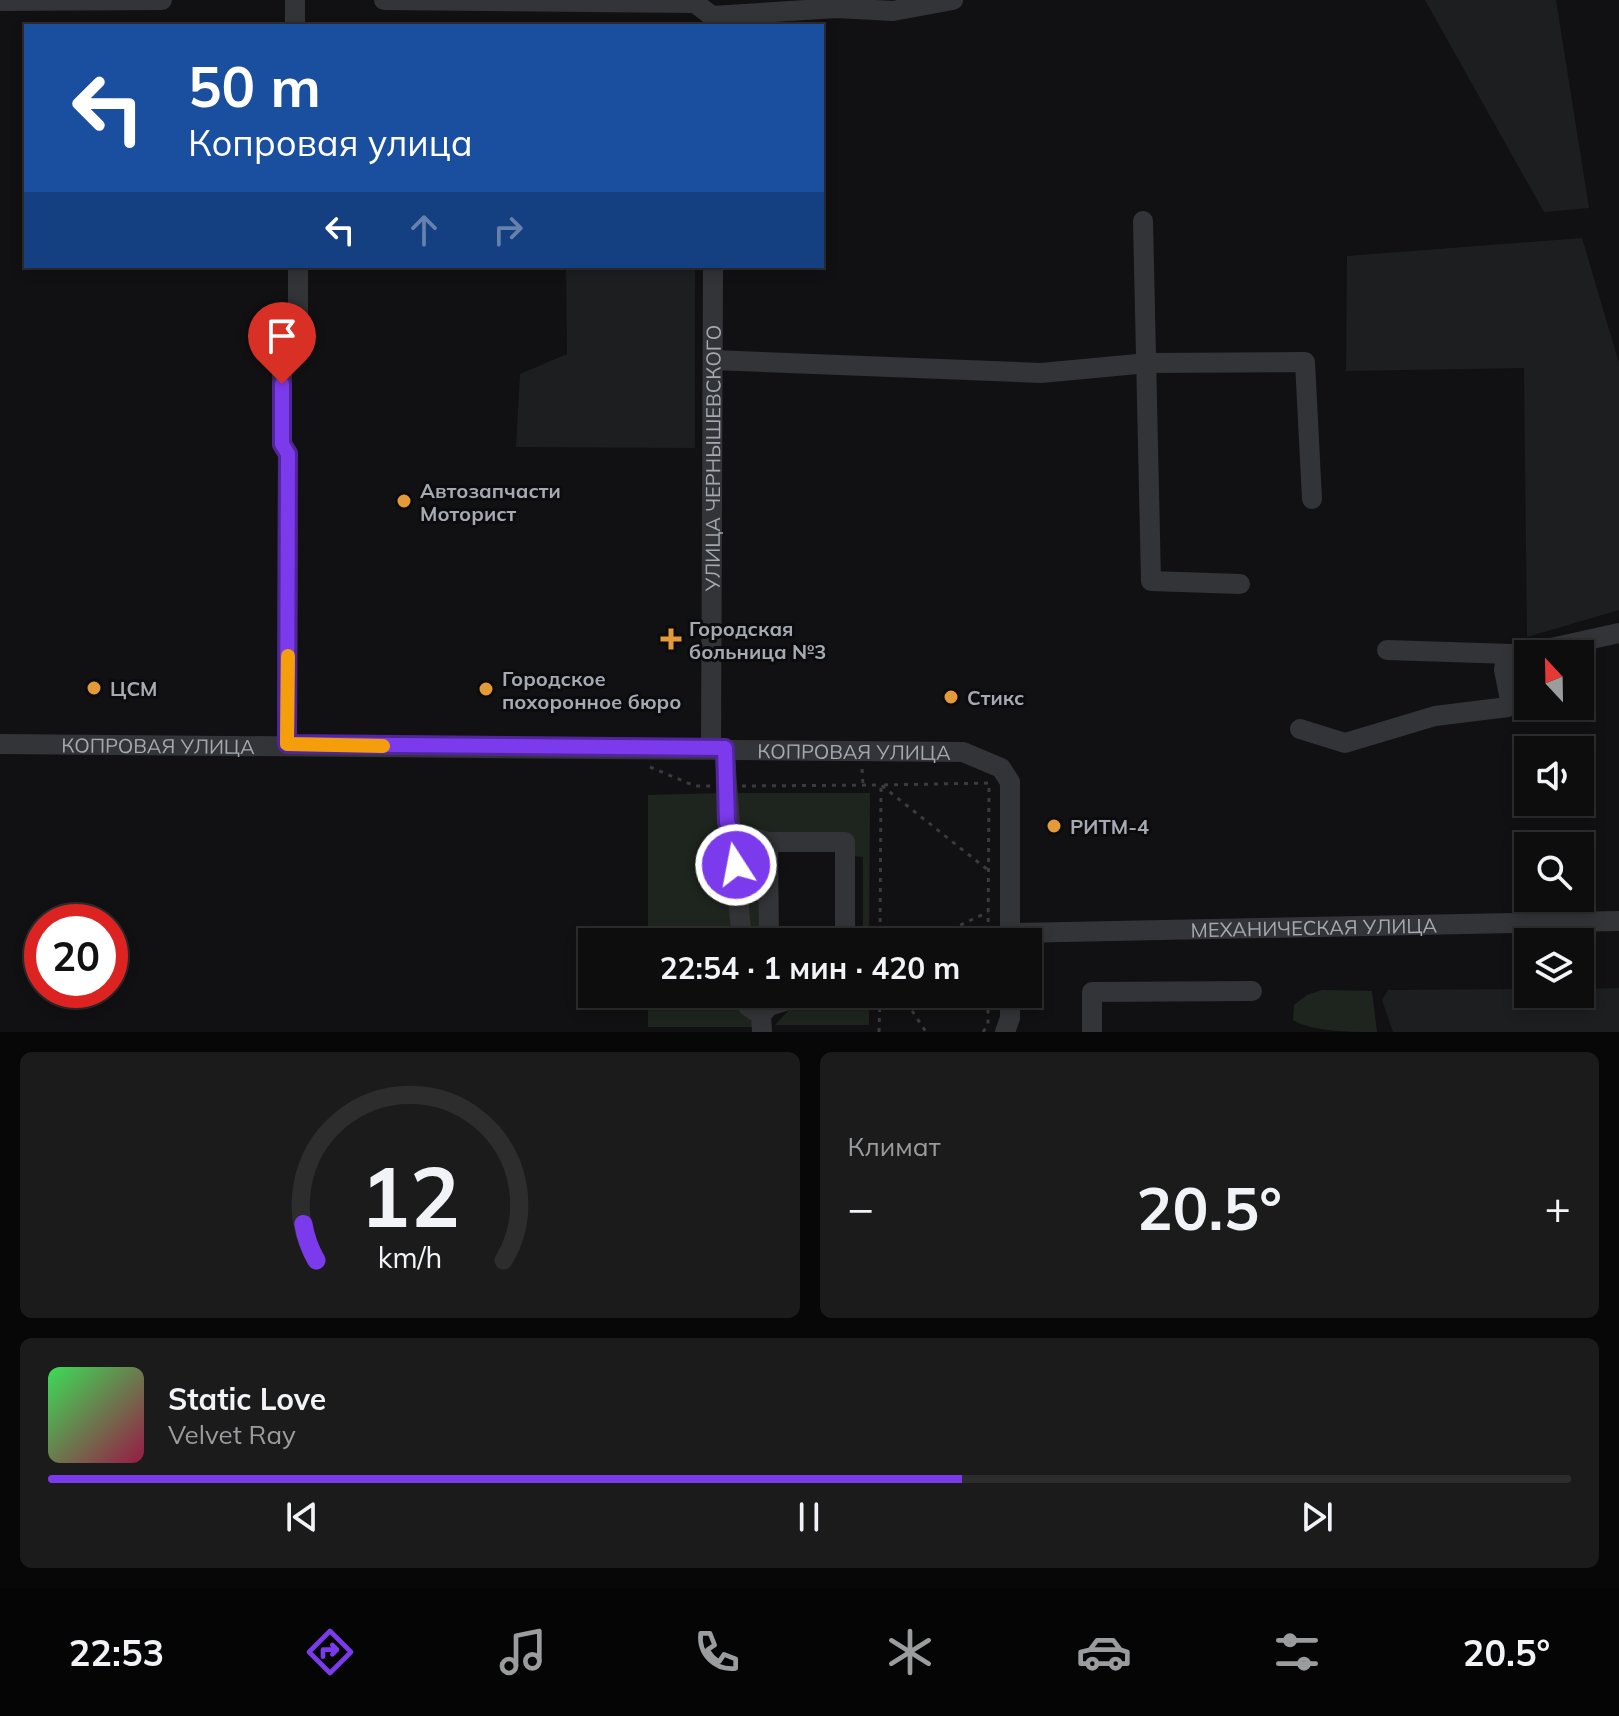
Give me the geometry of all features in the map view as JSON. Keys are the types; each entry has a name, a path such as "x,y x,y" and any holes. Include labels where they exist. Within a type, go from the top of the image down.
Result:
{"street":[{"path":"0,1 162,0"},
{"path":"295,0 295,24"},
{"path":"384,0 695,3 712,21 837,8 893,11 953,0"},
{"path":"1143,221 1151,581 1240,584"},
{"path":"287,744 288,454 282,444 282,353 298,345 298,268"},
{"name":"УЛИЦА ЧЕРНЫШЕВСКОГО","path":"713,268 718,748 726,786 727,822 734,839 741,928"},
{"path":"713,360 1041,373 1148,363 1305,362 1312,499"},
{"path":"1387,650 1511,654 1619,633"},
{"path":"1300,729 1345,743 1435,716 1508,707 1511,705 1504,670 1506,658 1511,654"},
{"name":"КОПРОВАЯ УЛИЦА","path":"0,744 963,752 1001,768 1000,783"},
{"path":"1000,783 1009,928"},
{"path":"734,839 749,837 768,842 845,842 845,928"},
{"path":"768,842 769,928"},
{"name":"МЕХАНИЧЕСКАЯ УЛИЦА","path":"1042,936 1619,921"},
{"path":"1092,1032 1092,992 1252,991"},
{"path":"1005,1032 1008,1008"}],"path":[{"path":"862,765 863,785"},
{"path":"726,786 1000,783 988,870 988,928"},
{"path":"881,785 988,870"},
{"path":"880,928 881,785"},
{"path":"954,928 988,912"},
{"path":"879,1032 880,1008"},
{"path":"910,1008 926,1032"},
{"path":"983,1032 988,1025 988,1008"}],"shaded area":[{"path":"1425,0 1556,0 1589,208 1544,212"},
{"path":"1582,238 1619,363 1619,610 1527,637 1524,368 1346,371 1347,256"},
{"path":"566,268 695,268 695,448 516,447 520,374 567,354"},
{"path":"724,793 735,928 648,928 648,795"},
{"path":"737,793 870,793 869,928 863,928 863,857 852,856 851,836 769,836 741,829"},
{"path":"741,846 760,846 763,928 746,928"},
{"path":"1619,988 1619,1032 1393,1032 1382,1000 1388,990 1514,989 1514,1008 1594,1008 1594,989"},
{"path":"1322,990 1372,991 1377,1032 1321,1029 1293,1020 1294,1005 1307,995"},
{"path":"648,1008 747,1008 754,1027 648,1027"},
{"path":"869,1008 869,1025 775,1025 789,1010"}],"slow traffic":[{"path":"288,656 287,744 383,746"}],"place":[{"name":"Автозапчасти Моторист","path":"404,501"},
{"name":"Городская больница №3","path":"671,639"},
{"name":"ЦСМ","path":"94,688"},
{"name":"Городское похоронное бюро","path":"486,689"},
{"name":"Стикс","path":"951,697"},
{"name":"РИТМ-4","path":"1054,826"}],"route":[{"path":"282,384 282,444 288,454 287,744 725,748 727,822 734,839 736,865"}]}
